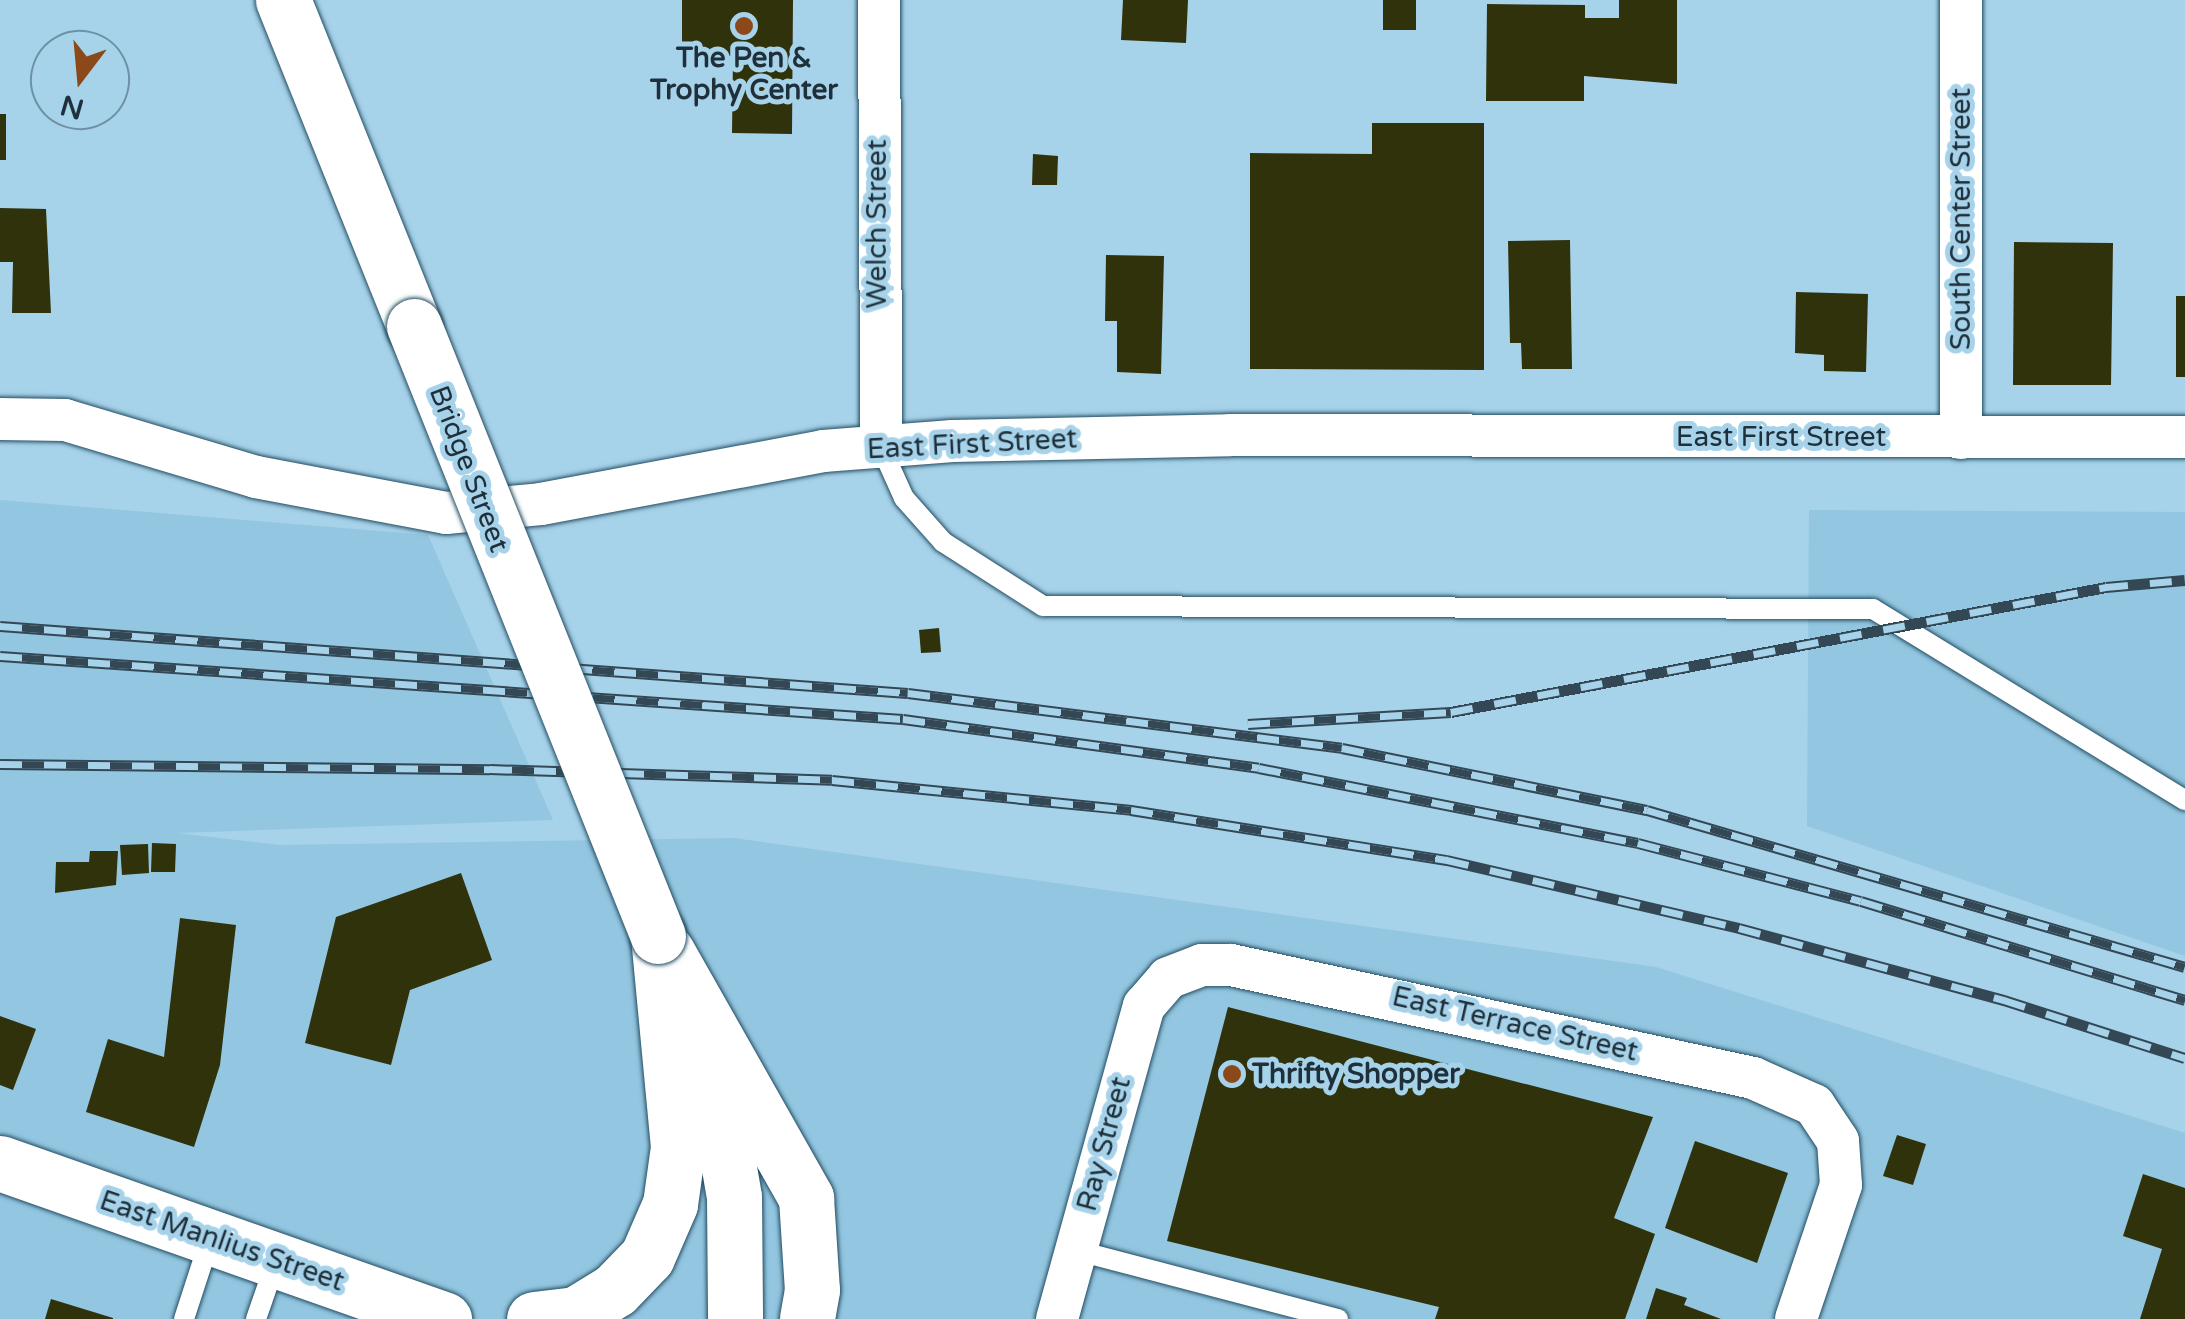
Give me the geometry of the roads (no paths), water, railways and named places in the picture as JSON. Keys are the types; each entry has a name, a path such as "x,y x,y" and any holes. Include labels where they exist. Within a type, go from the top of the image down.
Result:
{"main road":[{"name":"Bridge Street","path":"284,0 658,936 720,1115 734,1197 736,1319"},
{"name":"Bridge Street","path":"658,936 806,1198 812,1290 808,1319"},
{"path":"534,1319 576,1314 615,1290 647,1256 670,1204 678,1147 658,936"},
{"name":"East Manlius Street","path":"0,1163 276,1260 378,1308 444,1319"},
{"path":"806,1198 850,1319"}],"street":[{"name":"Welch Street","path":"878,0 881,447"},
{"name":"South Center Street","path":"1961,0 1961,438"},
{"name":"East First Street","path":"0,419 65,420 256,477 446,513 540,504 823,451 881,447 1230,435 2185,436"},
{"name":"East Terrace Street","path":"1168,978 1202,966 1231,965 1753,1078 1814,1105 1838,1142 1842,1185 1796,1319"},
{"name":"Ray Street","path":"1058,1317 1144,1006 1168,978"}],"lane":[{"path":"881,447 904,498 943,542 1043,606 1873,610 2185,800"},
{"path":"184,1319 211,1237"},
{"path":"1076,1250 1338,1319"},
{"path":"256,1319 276,1260"}],"railway":[{"path":"1248,724 1451,712 2106,587 2185,580"},
{"path":"0,626 908,693 1342,748 1647,810 2185,967"},
{"path":"0,656 903,719 1259,768 1638,843 1861,901 2185,1000"},
{"path":"0,764 490,769 832,780 1131,810 1447,860 1739,928 2004,1000 2185,1058"}],"place":[{"name":"The Pen & Trophy Center","path":"744,26"},
{"name":"Thrifty Shopper","path":"1232,1074"}]}
